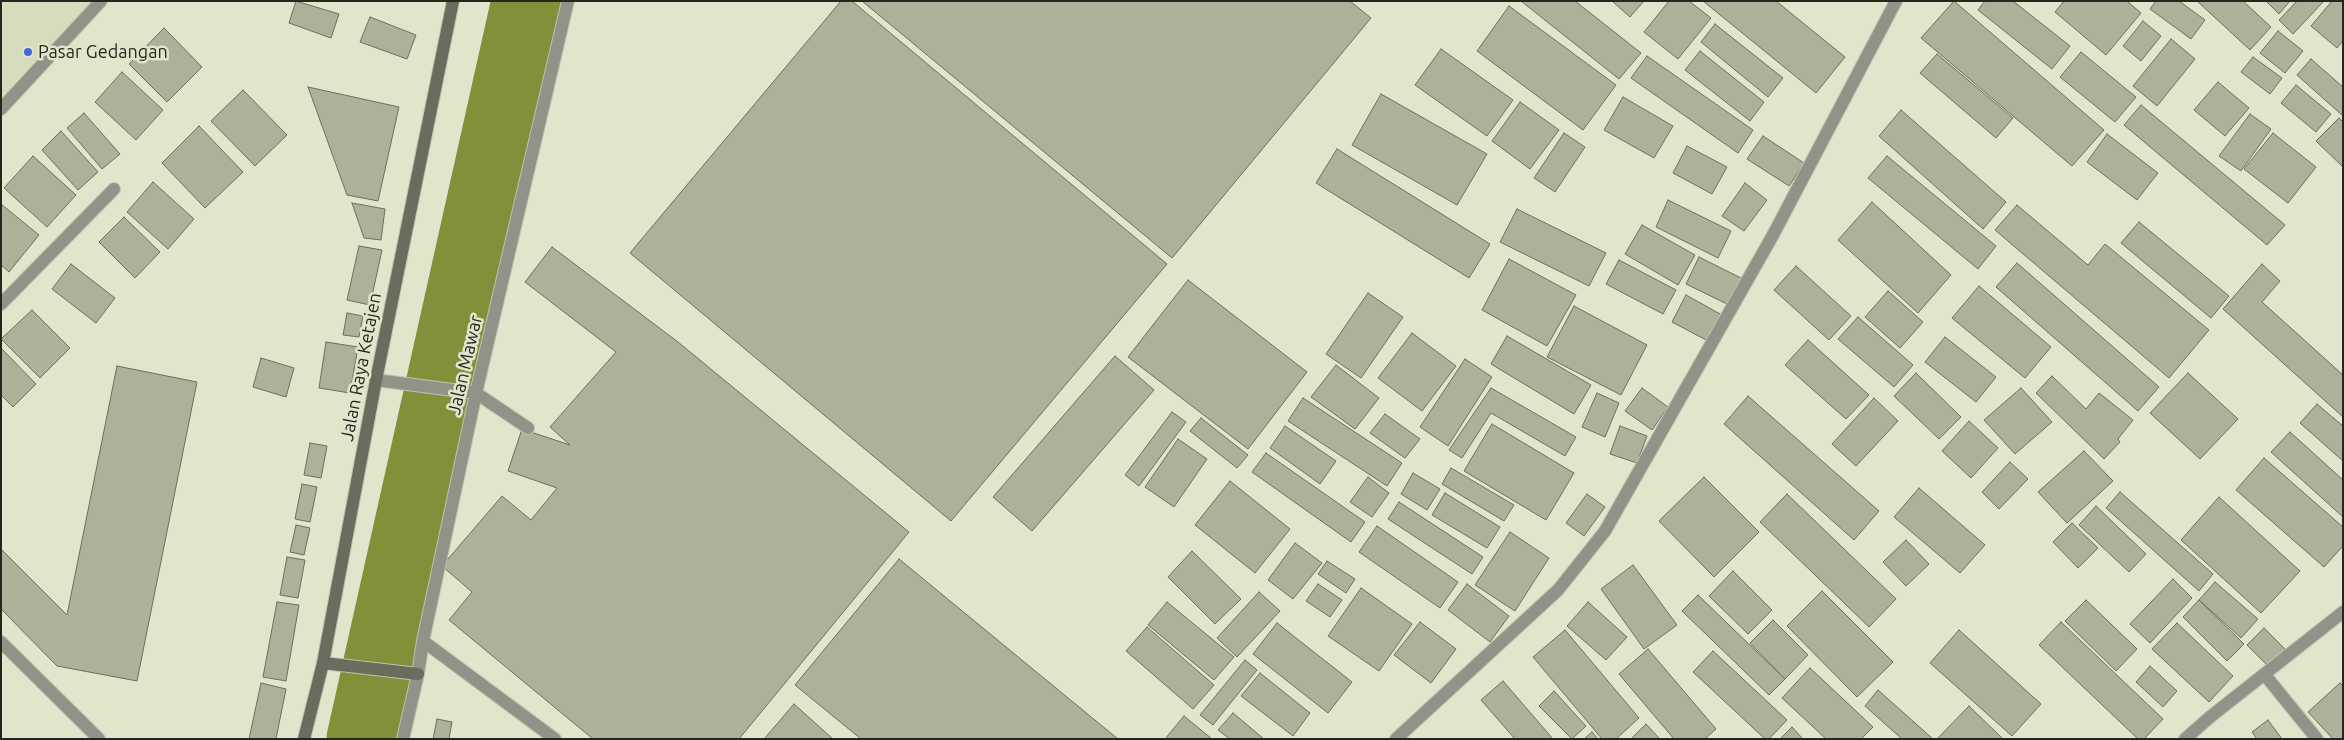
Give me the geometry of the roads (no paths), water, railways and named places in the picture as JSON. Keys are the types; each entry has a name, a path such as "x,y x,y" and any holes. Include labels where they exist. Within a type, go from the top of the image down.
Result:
{"street":[{"path":"1,109 102,1"},
{"name":"Jalan Raya Ketajen","path":"304,739 323,663 376,380 453,1"},
{"name":"Jalan Mawar","path":"403,739 476,393 568,1"},
{"path":"1396,739 1558,590 1605,531 1773,234 1896,1"},
{"path":"1,304 114,189"},
{"path":"376,380 476,393 528,428"},
{"path":"2186,739 2210,717 2343,612"},
{"path":"423,641 555,739"},
{"path":"1,642 99,739"},
{"path":"323,663 418,674"},
{"path":"2265,675 2317,739"}],"waterway":[{"path":"362,739 527,1"}],"place":[{"name":"Pasar Gedangan","path":"28,52"}]}
